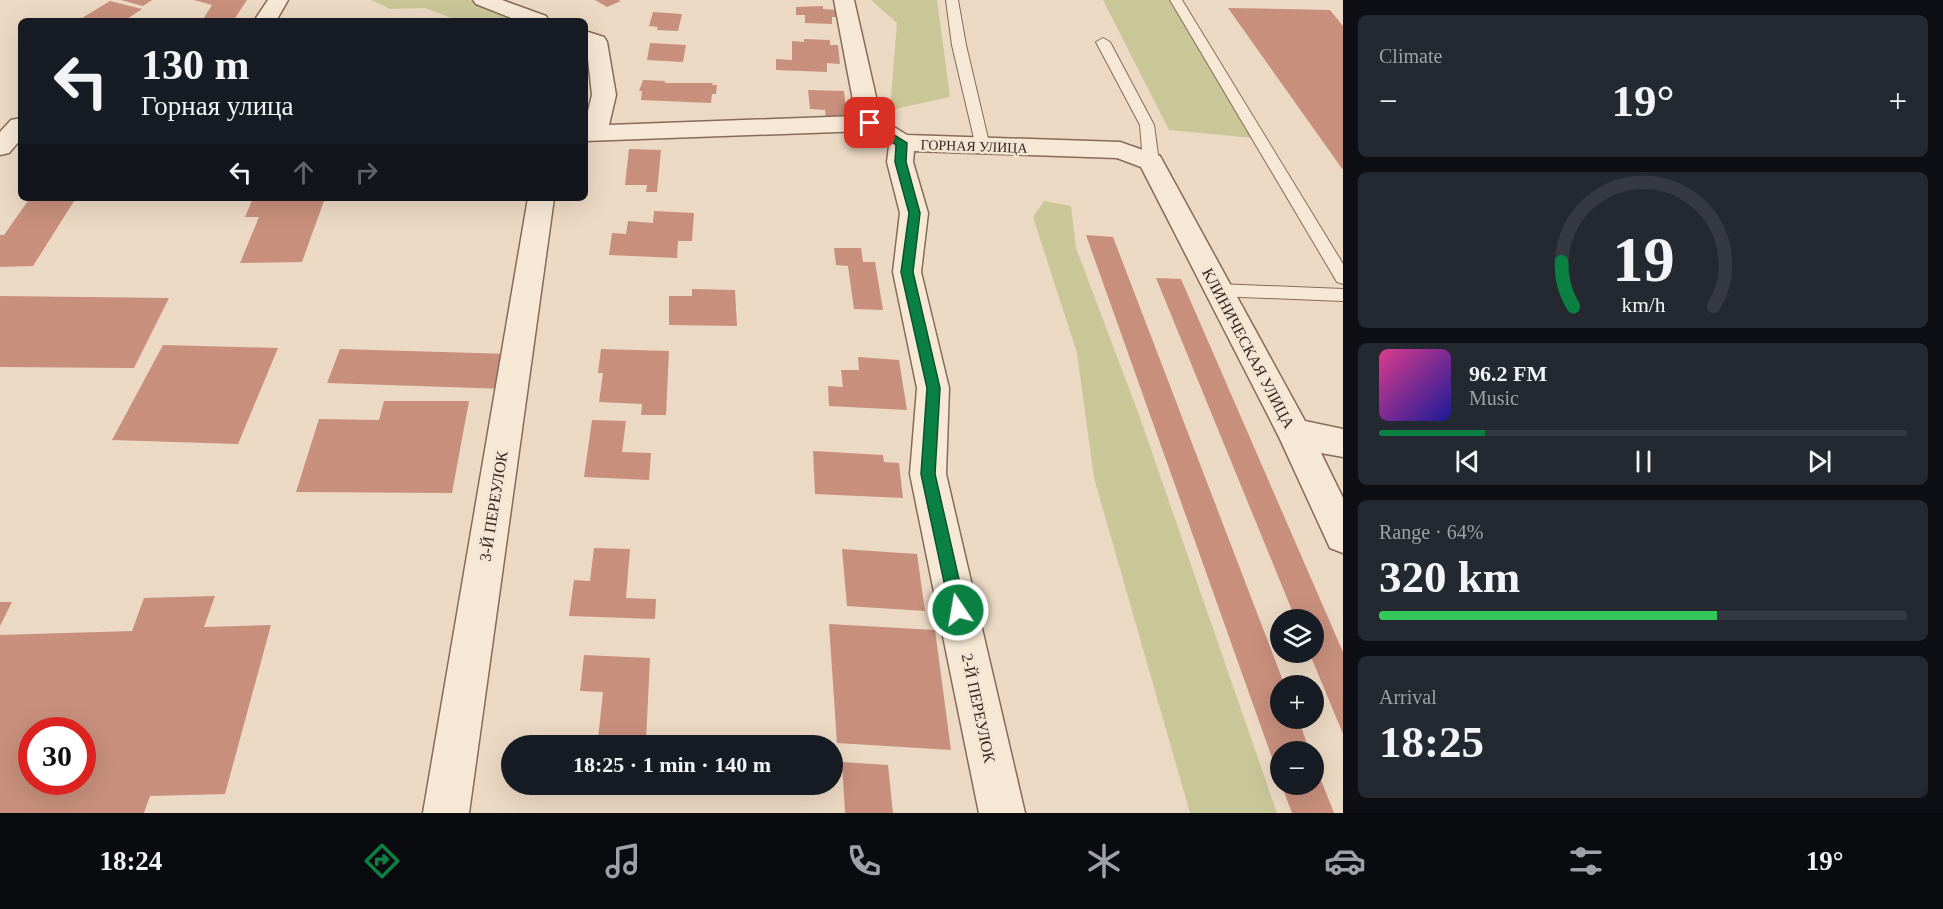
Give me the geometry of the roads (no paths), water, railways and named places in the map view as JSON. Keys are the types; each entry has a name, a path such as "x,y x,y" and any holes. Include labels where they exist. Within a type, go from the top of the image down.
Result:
{"street":[{"path":"267,18 278,0"},
{"path":"483,0 530,18"},
{"path":"588,39 596,42 604,95 590,133 870,123 844,0"},
{"name":"ГОРНАЯ УЛИЦА","path":"870,123 902,143 1120,150 1151,162"},
{"path":"0,147 14,125"},
{"name":"2-Й ПЕРЕУЛОК","path":"902,143 900,162 914,213 907,272 933,388 928,474 1002,813"},
{"name":"КЛИНИЧЕСКАЯ УЛИЦА","path":"1151,162 1294,433 1343,536"},
{"name":"3-Й ПЕРЕУЛОК","path":"446,813 540,201"},
{"path":"1294,433 1343,443"}],"lane":[{"path":"952,0 959,45 983,147"},
{"path":"1176,0 1343,278"},
{"path":"1102,42 1147,125 1151,162"},
{"path":"1217,290 1343,295"}]}
